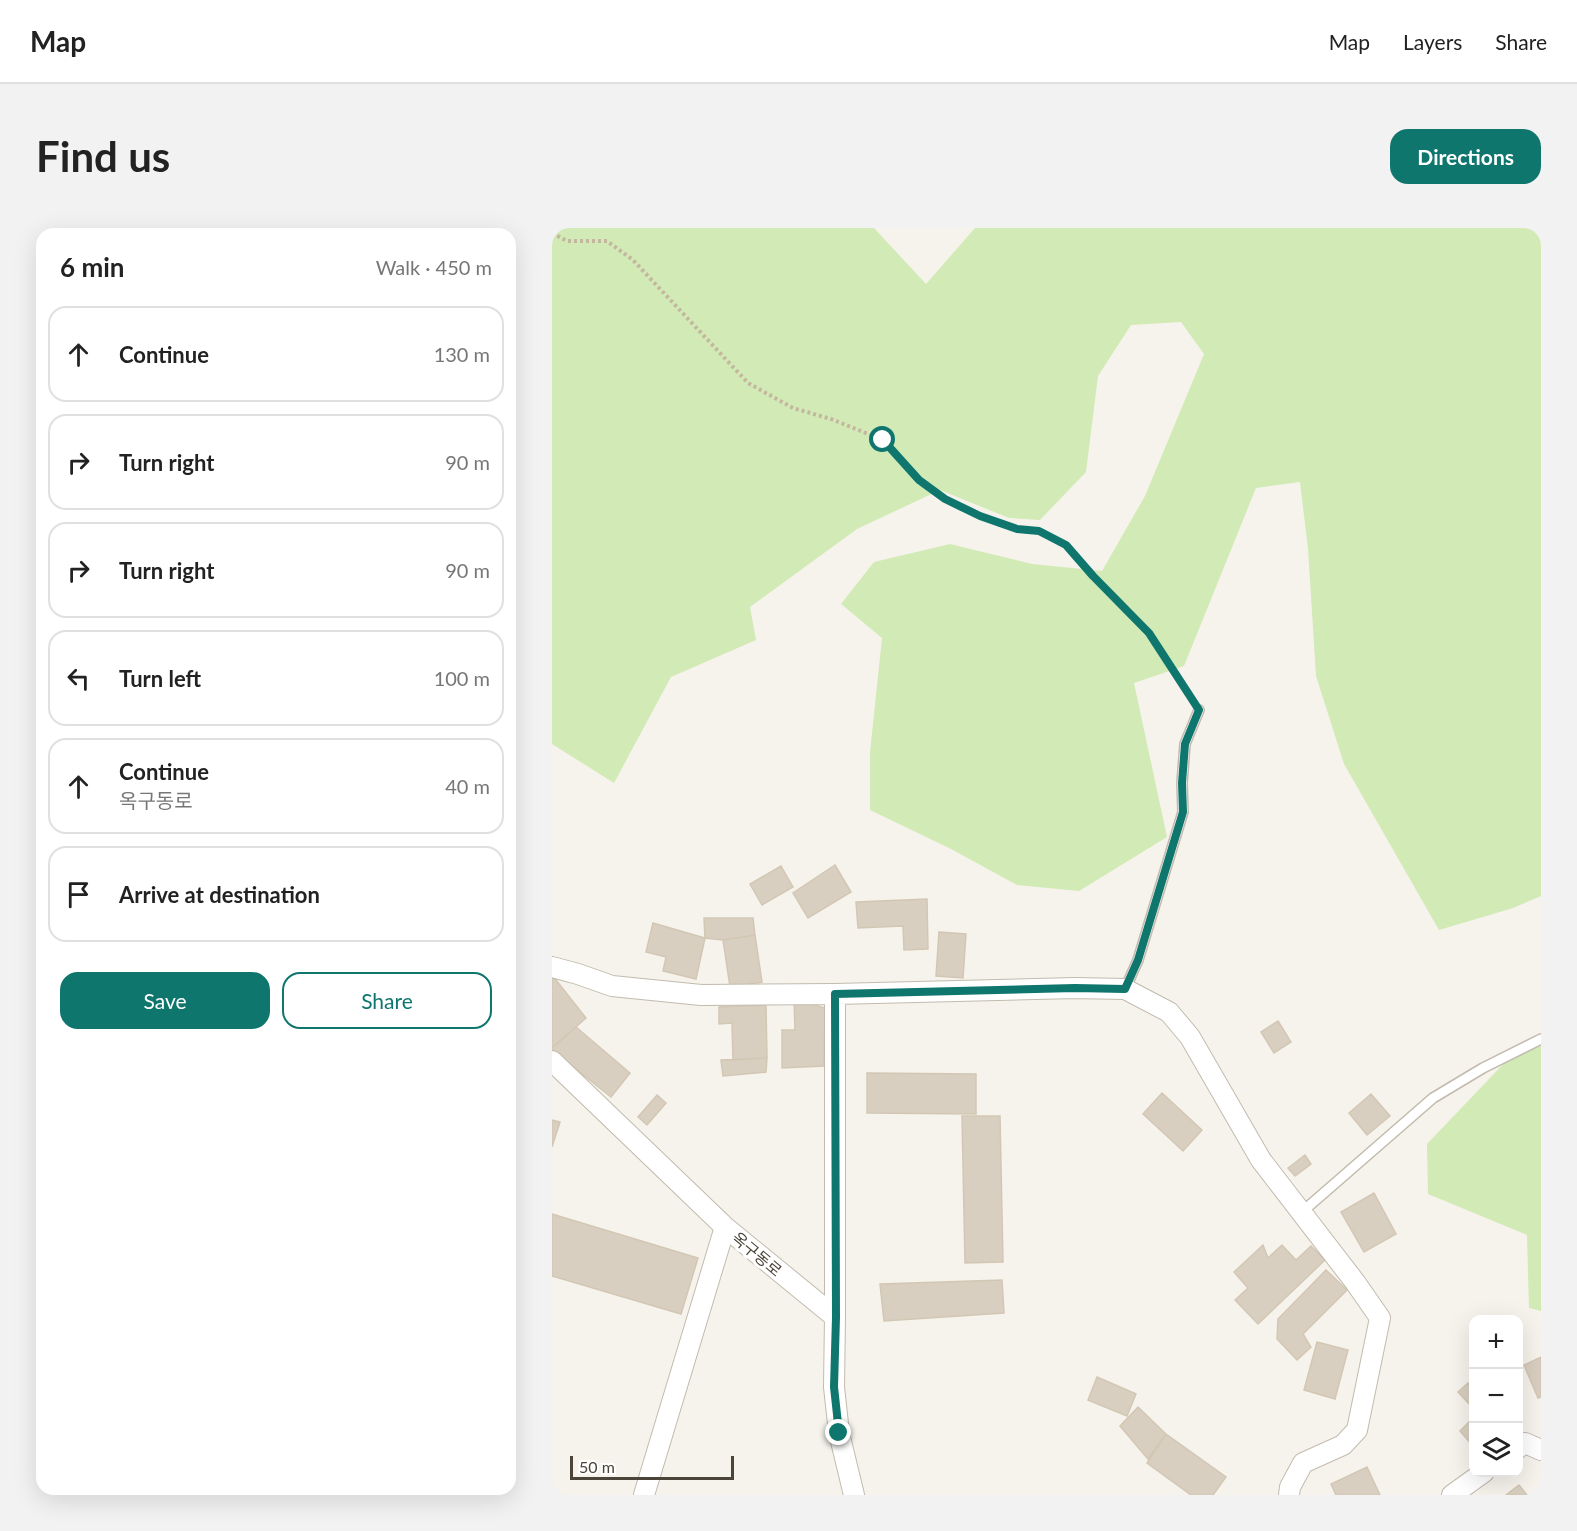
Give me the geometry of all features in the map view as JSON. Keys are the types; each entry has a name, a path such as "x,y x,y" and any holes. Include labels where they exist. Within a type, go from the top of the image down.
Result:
{"street":[{"path":"552,967 612,986 701,995 1125,989 1169,1012 1190,1037 1261,1160 1380,1318 1357,1430 1343,1445 1303,1463 1290,1487 1289,1495"},
{"path":"835,994 836,1317 834,1387 839,1433 854,1495"},
{"name":"옥구동로","path":"552,1062 725,1227 836,1317"},
{"path":"644,1495 725,1227"},
{"path":"1523,1444 1525,1443 1541,1450"},
{"path":"1452,1495 1478,1477"}],"lane":[{"path":"1125,989 1138,960 1183,812 1182,783 1185,744 1199,710"},
{"path":"1302,1212 1433,1098 1483,1068 1541,1039"}],"path":[{"path":"552,232 567,241 607,241 633,260 748,383 793,408 831,419 883,440 919,480 945,499 980,516 1017,529 1039,531 1066,545 1149,633 1199,710"}],"green space":[{"path":"552,228 874,228 926,284 975,228 1541,228 1541,896 1513,908 1439,930 1344,764 1316,676 1308,549 1300,482 1256,488 1184,666 1134,683 1167,837 1079,891 1017,885 951,849 870,810 870,752 882,638 841,604 874,562 950,544 1032,564 1102,571 1145,496 1204,354 1181,322 1131,325 1098,376 1086,472 1040,520 1009,518 940,490 857,529 750,607 756,640 671,677 614,783 552,744"},
{"path":"1541,1046 1541,1311 1529,1308 1527,1235 1428,1194 1427,1144 1509,1058"}],"building":[{"path":"835,865 851,892 808,918 793,893"},
{"path":"781,866 793,887 762,905 750,884"},
{"path":"927,899 928,949 904,950 903,926 858,928 856,902"},
{"path":"704,918 753,918 755,935 723,940 705,938"},
{"path":"653,923 705,938 696,979 663,971 666,957 646,952"},
{"path":"939,932 966,934 963,978 936,976"},
{"path":"755,935 762,982 730,987 723,940"},
{"path":"552,975 586,1018 552,1048"},
{"path":"794,999 825,1008 824,1066 782,1068 782,1030 795,1030"},
{"path":"766,1005 767,1058 733,1060 732,1023 719,1024 719,1007"},
{"path":"1278,1021 1291,1042 1274,1053 1261,1032"},
{"path":"576,1027 630,1073 611,1097 552,1050"},
{"path":"767,1058 766,1072 723,1076 721,1060"},
{"path":"867,1073 976,1074 976,1114 867,1113"},
{"path":"1162,1093 1202,1130 1183,1151 1143,1114"},
{"path":"1371,1094 1390,1116 1367,1135 1349,1113"},
{"path":"657,1095 666,1103 647,1125 638,1117"},
{"path":"962,1116 1000,1116 1003,1262 965,1263"},
{"path":"552,1120 560,1122 552,1147"},
{"path":"1305,1155 1311,1164 1295,1176 1288,1168"},
{"path":"1374,1193 1396,1234 1364,1252 1341,1212"},
{"path":"552,1214 698,1258 681,1314 552,1276"},
{"path":"1263,1245 1268,1258 1282,1245 1296,1260 1311,1246 1325,1260 1258,1324 1235,1300 1248,1288 1234,1272"},
{"path":"1326,1270 1347,1290 1303,1334 1311,1347 1297,1360 1277,1339 1278,1319"},
{"path":"1002,1280 1004,1313 884,1321 880,1284"},
{"path":"1317,1342 1348,1350 1335,1399 1304,1390"},
{"path":"1541,1357 1541,1397 1538,1398 1524,1365"},
{"path":"1097,1377 1136,1394 1127,1416 1088,1400"},
{"path":"1468,1383 1469,1404 1458,1392"},
{"path":"1138,1407 1166,1434 1148,1459 1120,1426"},
{"path":"1469,1422 1469,1441 1460,1431"},
{"path":"1166,1434 1226,1477 1213,1495 1191,1495 1147,1463"},
{"path":"1367,1467 1380,1495 1336,1495 1331,1484"},
{"path":"1519,1485 1527,1495 1506,1495"}],"route":[{"path":"839,1433 834,1387 836,1317 835,994 1075,988 1125,989 1138,960 1183,812 1182,783 1185,744 1199,710 1149,633 1119,604 1066,545 1039,531 1017,529 980,516 945,499 919,480 883,440"}]}
